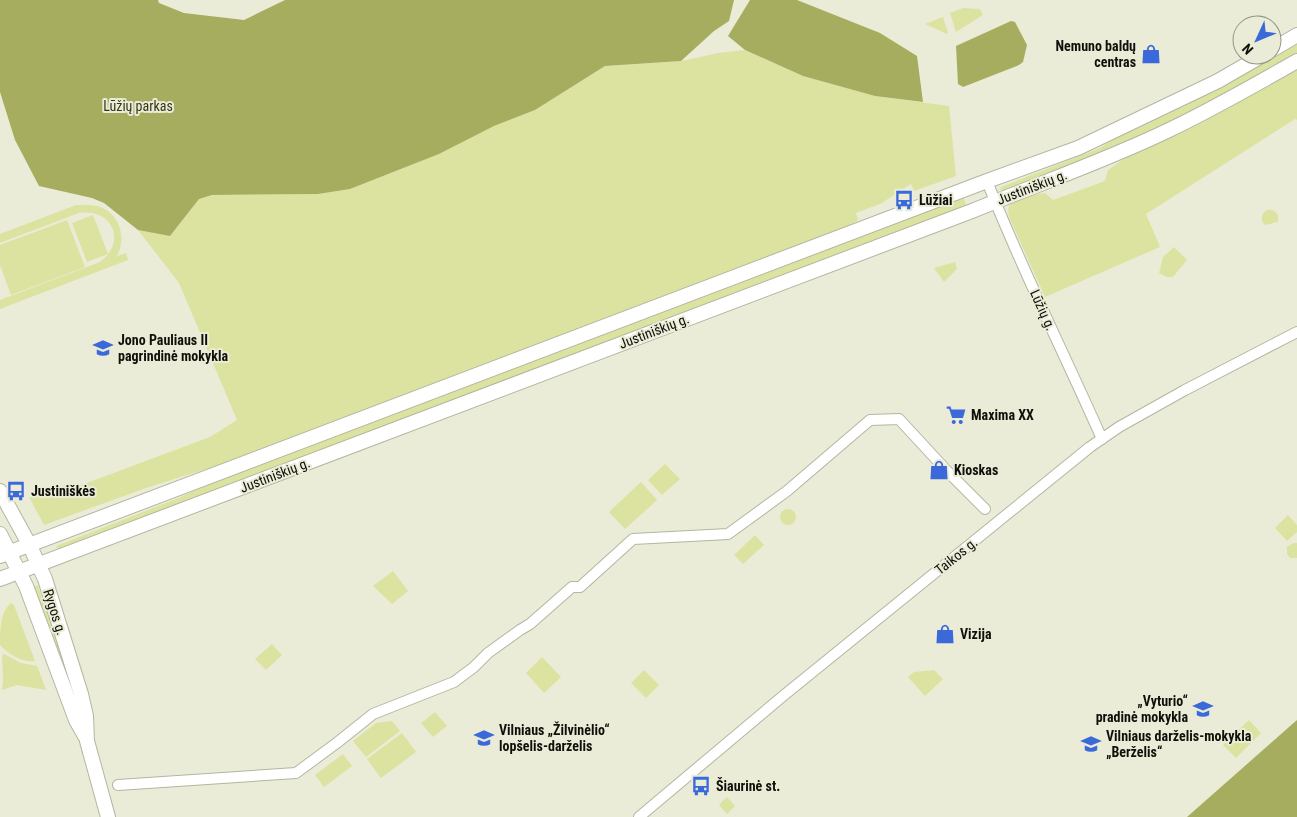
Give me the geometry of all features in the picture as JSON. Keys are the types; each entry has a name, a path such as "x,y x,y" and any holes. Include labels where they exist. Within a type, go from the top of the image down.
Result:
{"main road":[{"path":"1282,44 1297,34"},
{"name":"Justiniškių g.","path":"0,579 1087,166 1169,130 1241,93 1297,61"},
{"name":"Justiniškių g.","path":"5,554 987,180 1078,148 1218,81 1246,65"},
{"name":"Rygos g.","path":"0,491 44,579 82,694 86,716 87,741"},
{"name":"Rygos g.","path":"0,534 5,554 19,572 76,720 87,741 108,817"}],"street":[{"name":"Lūžių g.","path":"987,180 1102,439"},
{"name":"Taikos g.","path":"639,817 797,685 1102,439 1185,390 1297,332"},
{"path":"118,785 296,773 373,714 454,682 474,667 488,653 530,624 572,587 580,587 633,539 728,534 787,492 870,420 899,419 985,509"}],"green space":[{"name":"Lūžių parkas","path":"0,0 158,0 159,3 184,13 244,20 285,0 734,0 729,21 714,31 681,61 605,66 535,110 494,126 439,154 350,189 318,194 212,195 199,199 170,236 138,230 104,203 92,198 39,186 15,140 0,92"},
{"path":"750,0 797,0 880,33 917,56 923,102 875,96 803,76 745,50 728,36"},
{"path":"963,8 980,9 983,15 956,32 950,13"},
{"path":"943,17 947,34 925,24"},
{"path":"1011,21 1015,22 1027,45 1023,62 963,87 958,84 956,46"},
{"path":"1297,42 1297,54 1282,63 1282,51"},
{"path":"745,50 803,76 875,96 949,106 956,176 914,191 911,184 880,204 856,213 858,220 844,229 231,461 143,489 44,525 29,497 60,493 210,437 237,420 179,283 138,230 170,236 199,199 212,195 318,194 350,189 439,154 494,126 535,110 605,66 682,61 718,53"},
{"path":"1257,65 1279,65 1167,125 1003,192 1000,189 1100,148 1121,134 1212,91"},
{"path":"1297,69 1297,120 1295,119 1146,214 1160,247 1045,297 1009,217 1009,208 1013,202 1026,196 1045,193 1053,200 1105,181 1108,170 1128,156 1204,120"},
{"path":"963,197 967,207 58,550 56,546 176,499 226,477"},
{"path":"76,205 100,207 114,217 118,223 121,236 120,249 117,256 126,253 128,260 0,309 0,300 100,262 108,254 113,245 114,236 112,228 108,221 91,213 79,213 0,243 0,234"},
{"path":"1267,210 1272,210 1276,213 1278,222 1265,225 1262,217 1263,213"},
{"path":"93,215 108,254 87,262 72,223"},
{"path":"67,220 85,267 11,295 0,265 0,245"},
{"path":"1174,247 1187,260 1173,277 1167,277 1159,273 1163,257"},
{"path":"955,262 957,269 944,282 934,268"},
{"path":"665,464 680,479 662,495 648,480"},
{"path":"641,482 657,500 625,529 609,512"},
{"path":"788,509 794,511 796,517 794,523 788,525 782,523 780,517 782,511"},
{"path":"1288,515 1297,525 1297,532 1287,541 1275,528"},
{"path":"755,535 764,545 743,564 734,555"},
{"path":"1297,543 1297,558 1290,558 1287,554 1287,547"},
{"path":"393,571 408,591 392,604 373,586"},
{"path":"38,586 84,719 85,727 33,587"},
{"path":"11,603 14,605 35,661 26,661 16,657 0,645 3,617"},
{"path":"272,644 282,655 266,670 255,659"},
{"path":"4,654 21,663 37,666 46,690 17,685 2,690 2,656"},
{"path":"542,657 561,677 544,693 526,673"},
{"path":"644,670 659,685 646,698 631,683"},
{"path":"934,670 943,679 925,696 908,677 914,672"},
{"path":"435,712 447,726 433,737 421,723"},
{"path":"1249,720 1261,733 1236,758 1223,745"},
{"path":"1297,720 1297,817 1187,817"},
{"path":"392,721 400,731 366,757 353,741 376,723"},
{"path":"402,733 416,752 381,778 367,759"},
{"path":"343,754 352,766 324,787 315,775"},
{"path":"727,797 735,806 727,814 719,805"}],"place":[{"name":"Nemuno baldų centras","path":"1151,54"},
{"name":"Lūžiai","path":"904,200"},
{"name":"Jono Pauliaus II pagrindinė mokykla","path":"103,348"},
{"name":"Maxima XX","path":"956,415"},
{"name":"Kioskas","path":"939,470"},
{"name":"Justiniškės","path":"16,491"},
{"name":"Vizija","path":"945,634"},
{"name":"„Vyturio“ pradinė mokykla","path":"1203,709"},
{"name":"Vilniaus „Žilvinėlio“ lopšelis-darželis","path":"484,738"},
{"name":"Vilniaus darželis-mokykla „Berželis“","path":"1091,744"},
{"name":"Šiaurinė st.","path":"701,786"}]}
